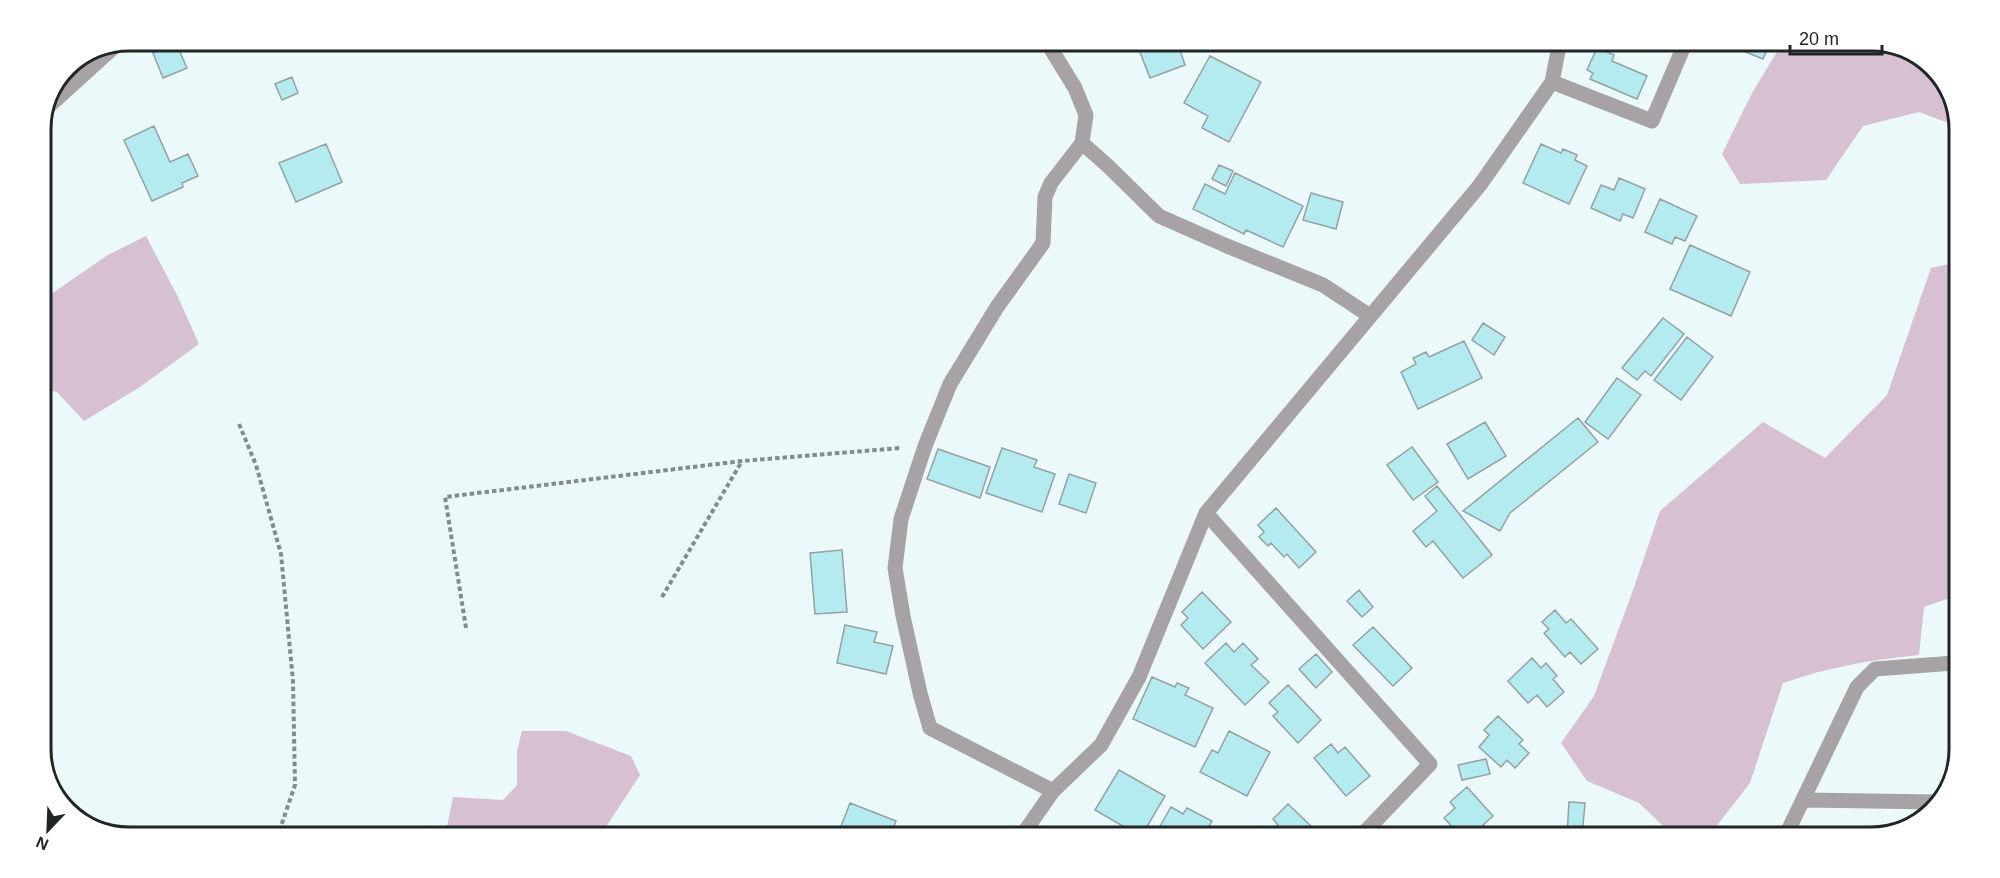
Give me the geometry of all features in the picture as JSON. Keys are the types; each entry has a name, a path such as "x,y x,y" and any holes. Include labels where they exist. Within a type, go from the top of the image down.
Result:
{"street":[{"path":"1052,51 1075,88 1086,115 1082,143 1051,183 1045,198 1043,243 998,307 950,384 925,446 901,519 895,568 917,682 930,728 1053,792"},
{"path":"1028,827 1053,792 1101,745 1139,677 1206,513 1480,185 1552,82 1558,51"},
{"path":"1552,82 1652,121 1682,51"},
{"path":"58,98 106,55"},
{"path":"1082,143 1159,216 1323,285 1370,316"},
{"path":"1206,513 1430,764 1370,827"},
{"path":"1790,827 1857,687 1875,669 1949,663"},
{"path":"1804,800 1929,802"}],"path":[{"path":"239,424 256,465 281,554 293,681 295,785 281,827"},
{"path":"466,628 445,497 742,461 925,446"},
{"path":"662,597 742,461"}],"shaded area":[{"path":"1778,51 1887,52 1910,61 1933,81 1945,104 1949,123 1919,112 1863,126 1826,180 1740,184 1722,154 1752,93"},
{"path":"146,236 178,297 199,344 140,387 84,421 57,392 51,390 51,294 108,255"},
{"path":"1949,264 1949,598 1924,607 1919,655 1850,665 1783,683 1750,783 1716,827 1664,827 1639,803 1587,781 1561,743 1594,696 1660,511 1763,422 1825,458 1887,395 1931,268"},
{"path":"522,731 566,731 631,756 640,775 606,827 447,827 453,797 503,800 517,785 517,751"}],"building":[{"path":"180,51 187,68 163,78 153,53"},
{"path":"1140,51 1180,51 1185,65 1150,78"},
{"path":"1596,51 1604,51 1614,55 1612,61 1647,76 1637,99 1590,79 1593,73 1587,70"},
{"path":"1743,51 1766,51 1763,59"},
{"path":"1210,56 1261,82 1229,142 1202,128 1208,116 1184,103"},
{"path":"292,77 298,93 282,100 275,84"},
{"path":"154,126 170,162 188,154 198,176 182,183 183,187 152,201 124,140"},
{"path":"326,144 342,182 296,202 279,163"},
{"path":"1541,144 1561,153 1563,149 1577,155 1575,160 1587,166 1569,204 1523,183"},
{"path":"1219,165 1233,171 1226,186 1212,179"},
{"path":"1235,173 1303,206 1283,247 1246,230 1244,234 1193,209 1205,184 1225,194"},
{"path":"1619,178 1645,189 1633,218 1623,214 1620,221 1591,208 1601,185 1614,190"},
{"path":"1311,193 1343,202 1336,229 1303,220"},
{"path":"1660,199 1697,216 1685,241 1675,237 1672,244 1645,232"},
{"path":"1690,245 1750,272 1731,316 1670,289"},
{"path":"1663,318 1684,334 1651,376 1645,371 1637,380 1622,368"},
{"path":"1483,323 1505,337 1494,355 1472,340"},
{"path":"1687,337 1713,357 1681,400 1654,380"},
{"path":"1464,341 1482,378 1418,409 1401,372 1416,364 1413,358 1426,352 1429,357"},
{"path":"1617,378 1641,395 1608,439 1585,422"},
{"path":"1578,418 1598,442 1510,513 1500,531 1463,511"},
{"path":"1485,422 1506,456 1468,479 1447,444"},
{"path":"1412,447 1438,482 1413,500 1387,465"},
{"path":"1002,448 1037,460 1034,467 1055,474 1042,512 986,493"},
{"path":"938,449 990,467 980,498 927,479"},
{"path":"1069,474 1096,483 1086,513 1059,504"},
{"path":"1437,486 1492,555 1463,578 1433,541 1426,547 1413,531 1437,511 1425,496"},
{"path":"1276,508 1316,552 1299,568 1287,554 1284,557 1271,543 1268,546 1259,537 1264,532 1258,525"},
{"path":"842,550 847,612 815,614 810,553"},
{"path":"1359,590 1373,607 1362,617 1347,601"},
{"path":"1202,592 1231,622 1203,649 1181,625 1188,618 1182,612"},
{"path":"1555,610 1566,623 1571,619 1598,649 1581,664 1570,652 1565,657 1544,633 1549,629 1542,622"},
{"path":"845,625 877,632 874,642 893,646 886,674 837,663"},
{"path":"1373,627 1412,668 1393,686 1353,645"},
{"path":"1226,643 1234,652 1243,643 1258,659 1251,665 1269,682 1245,705 1205,663"},
{"path":"1316,654 1332,672 1316,688 1299,669"},
{"path":"1532,658 1541,668 1546,663 1557,676 1553,679 1564,692 1547,707 1537,695 1528,703 1508,681"},
{"path":"1152,677 1175,687 1177,683 1189,688 1185,695 1213,708 1195,747 1133,719"},
{"path":"1288,685 1321,720 1298,743 1273,716 1278,712 1269,703"},
{"path":"1498,716 1523,740 1519,744 1529,753 1515,768 1507,760 1501,767 1479,747 1489,735 1484,730"},
{"path":"1229,731 1270,752 1247,796 1200,772 1212,750 1218,753"},
{"path":"1331,744 1338,753 1345,747 1370,776 1346,796 1314,758"},
{"path":"1486,759 1490,774 1462,780 1458,765"},
{"path":"1119,770 1165,796 1147,827 1124,827 1095,810"},
{"path":"1467,787 1493,816 1483,825 1485,827 1452,827 1444,818 1455,808 1450,802"},
{"path":"1569,802 1585,803 1583,827 1568,827"},
{"path":"850,803 896,821 894,827 841,827"},
{"path":"1288,804 1312,827 1276,827 1278,825 1273,819"},
{"path":"1171,807 1183,814 1187,808 1212,821 1209,827 1160,827"}]}
